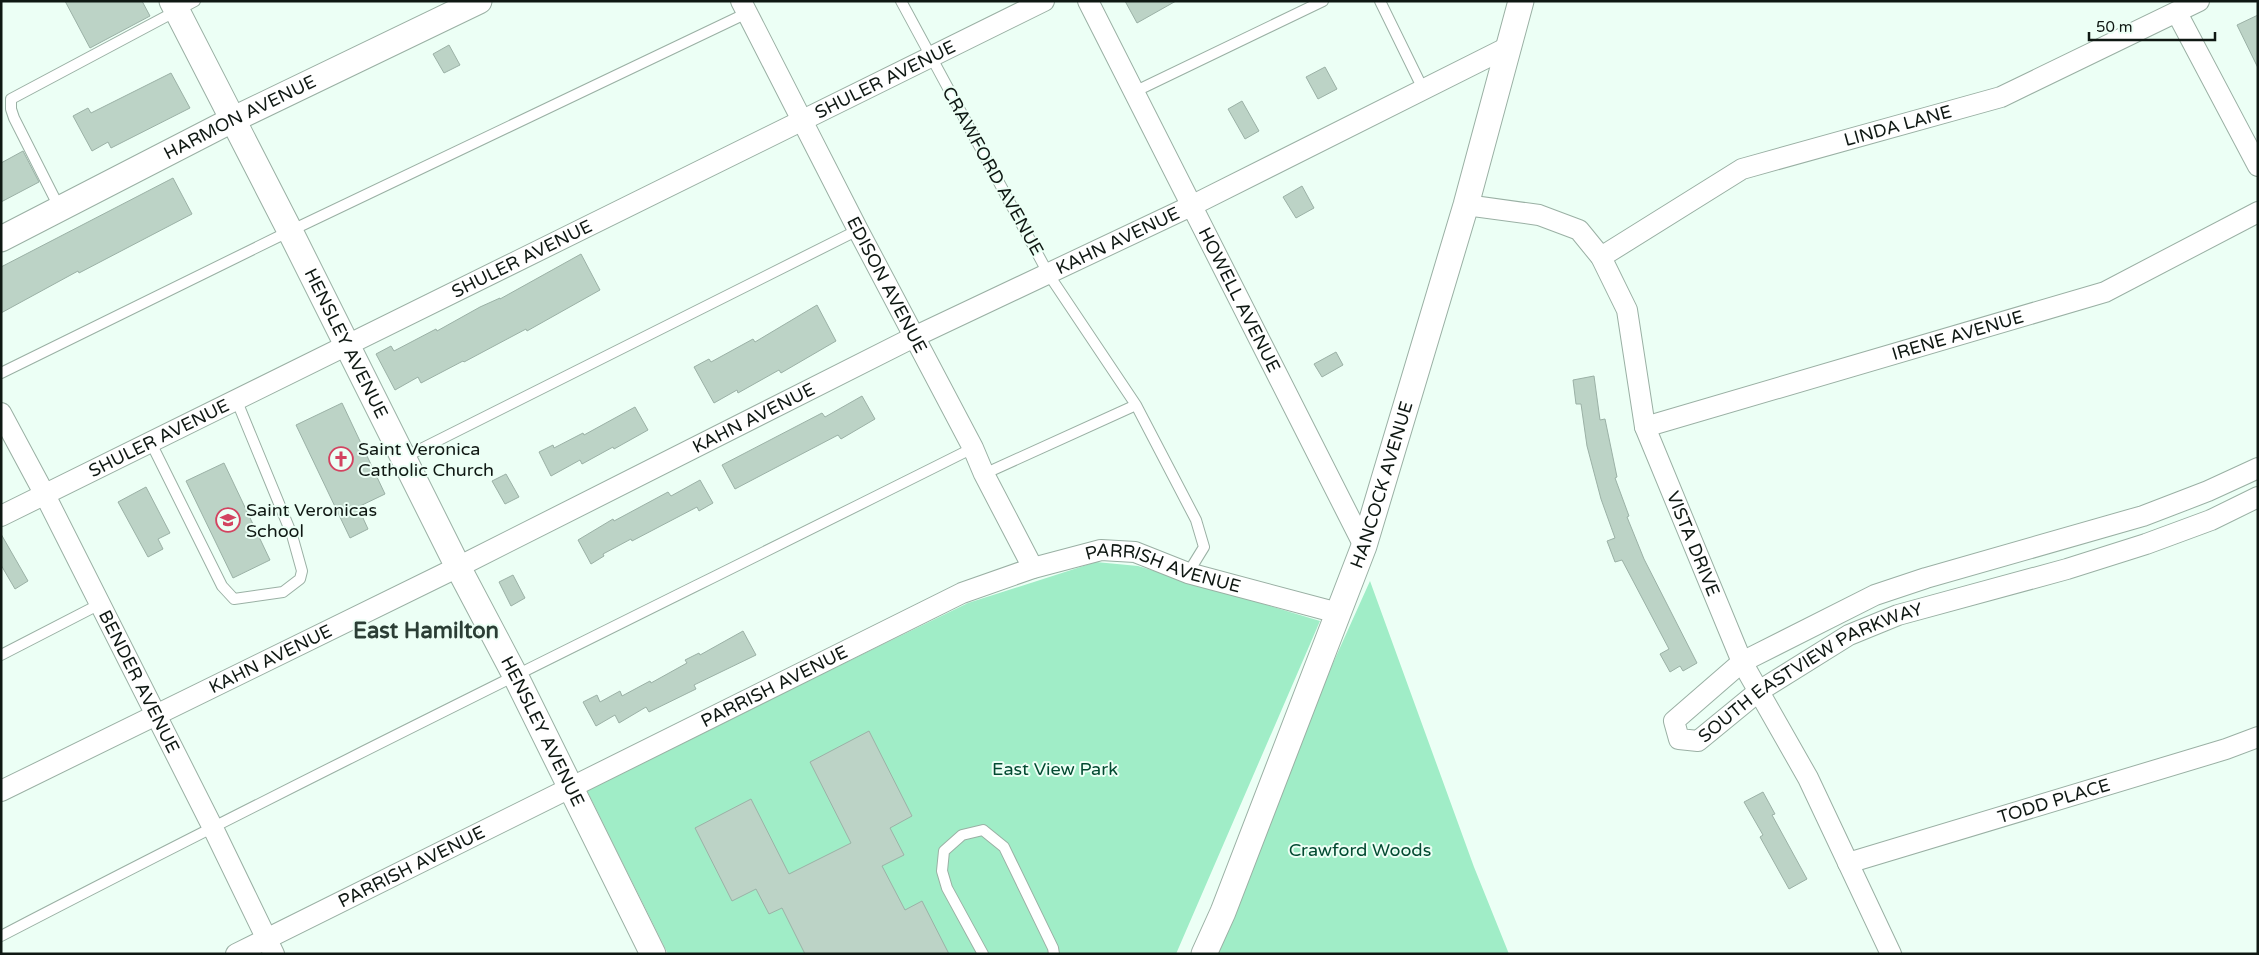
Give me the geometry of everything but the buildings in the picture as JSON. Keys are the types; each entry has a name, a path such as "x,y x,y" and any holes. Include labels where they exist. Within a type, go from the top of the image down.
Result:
{"street":[{"name":"SHULER AVENUE","path":"1,516 1044,1"},
{"name":"HOWELL AVENUE","path":"1088,1 1364,546"},
{"name":"HANCOCK AVENUE","path":"1204,954 1223,912 1364,546 1466,205 1521,1"},
{"name":"LINDA LANE","path":"1601,257 1742,169 2001,97 2199,1"},
{"name":"HENSLEY AVENUE","path":"181,4 232,120 516,677 653,954"},
{"name":"HARMON AVENUE","path":"1,239 232,120 469,4"},
{"name":"EDISON AVENUE","path":"744,7 804,121 858,230 916,336 1033,568"},
{"path":"2177,13 2258,166"},
{"name":"KAHN AVENUE","path":"1,791 458,566 916,336 1049,275 1191,206 1508,47"},
{"name":"VISTA DRIVE","path":"1466,205 1540,215 1579,230 1601,257 1627,310 1645,427 1742,662 1808,778 1891,954"},
{"name":"IRENE AVENUE","path":"1645,427 2105,292 2258,212"},
{"name":"BENDER AVENUE","path":"1,413 45,495 212,826 270,946"},
{"name":"SOUTH EASTVIEW PARKWAY","path":"2258,468 2208,491 2143,516 1926,578 1875,595 1742,662 1674,721 1679,739 1698,741 1758,691 1849,635 1898,615 2067,570 2137,547 2211,520 2258,497"},
{"name":"PARRISH AVENUE","path":"236,954 270,946 569,787 962,593 1033,568 1101,550 1135,552 1188,573 1338,613"},
{"name":"TODD PLACE","path":"1848,863 2226,749 2258,737"}],"lane":[{"name":"CRAWFORD AVENUE","path":"901,1 1049,275 1136,405 1196,520 1204,547 1188,573"},
{"path":"1134,92 1323,1"},
{"path":"1380,1 1423,89"},
{"path":"60,209 14,118 11,109 11,99 14,95 181,4"},
{"path":"1,373 744,7"},
{"path":"403,458 858,230"},
{"path":"151,443 222,586 234,600 283,592 300,579 302,571 292,535 236,400"},
{"path":"984,474 1136,405"},
{"path":"1,936 212,826 516,677 973,448"},
{"path":"1,656 100,604"},
{"path":"983,954 947,888 942,871 944,851 962,835 982,830 1004,847 1054,948 1054,954"}],"green space":[{"name":"East View Park","path":"1096,562 1138,566 1320,621 1176,954 668,954 586,789 968,603"},
{"name":"Crawford Woods","path":"1370,581 1474,867 1509,954 1202,954"}],"place":[{"name":"Saint Veronica Catholic Church","path":"341,459"},
{"name":"Saint Veronicas School","path":"228,520"}],"district":[{"name":"East Hamilton","path":"426,630"}]}
